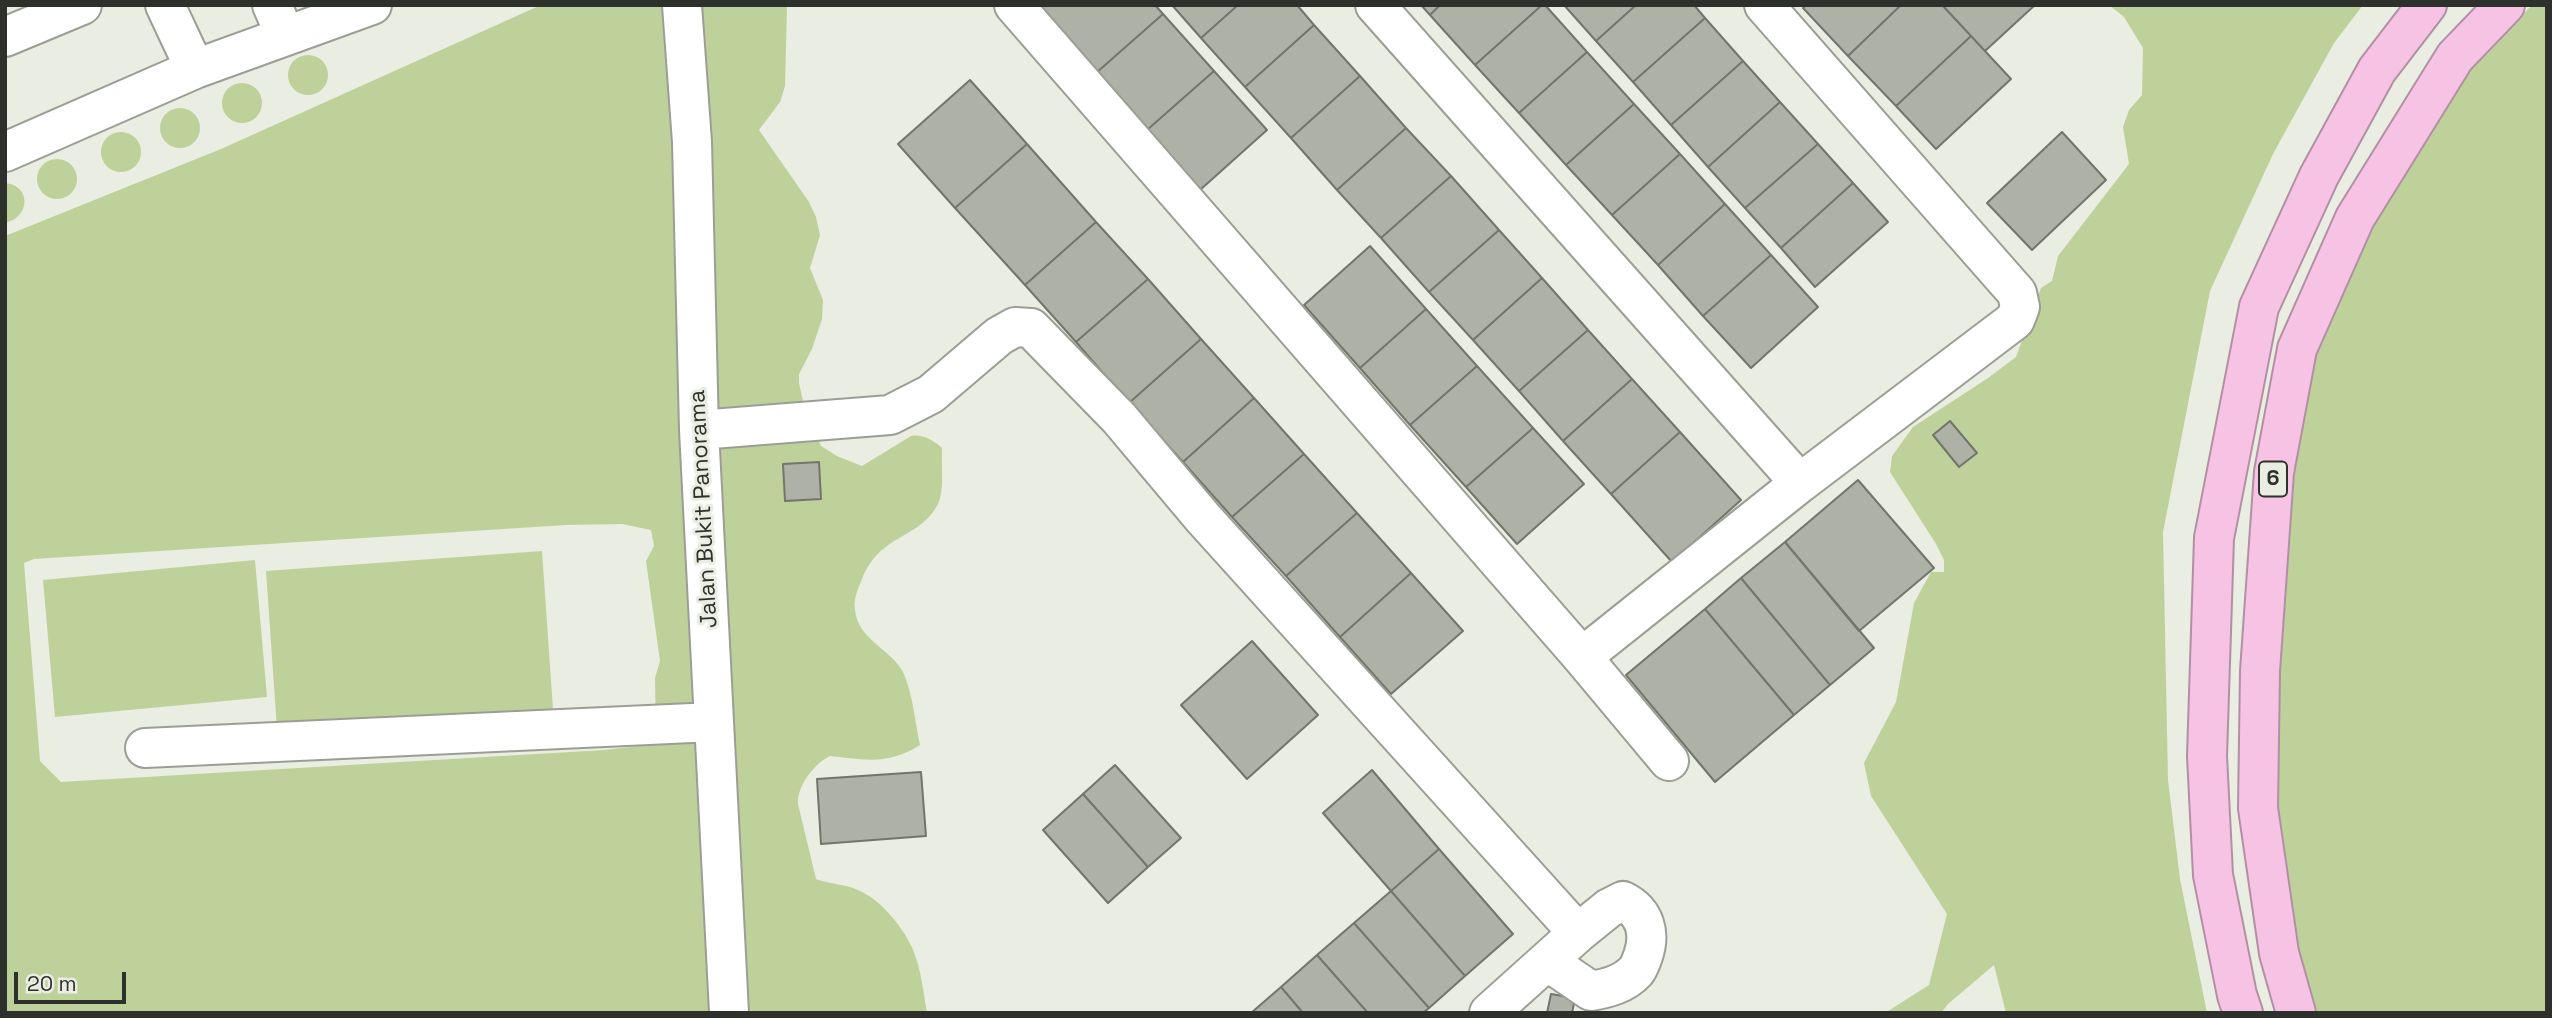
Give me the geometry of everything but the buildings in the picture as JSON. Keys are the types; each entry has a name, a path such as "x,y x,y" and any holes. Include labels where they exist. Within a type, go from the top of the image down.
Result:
{"highway":[{"name":"6","path":"2243,1013 2213,875 2207,757 2214,538 2259,307 2319,176 2376,70 2427,5"},
{"name":"6","path":"2296,1013 2279,953 2258,808 2260,671 2274,472 2297,349 2355,218 2455,57 2505,5"}],"street":[{"path":"5,37 82,5"},
{"path":"165,5 195,69"},
{"path":"5,152 195,69 279,20 372,5"},
{"name":"Jalan Bukit Panorama","path":"682,5 692,142 699,430 729,1013"},
{"path":"1014,5 1583,657 1668,761"},
{"path":"1374,5 1800,483"},
{"path":"1583,657 1800,483 2015,320 2020,307 2017,293 1764,5"},
{"path":"699,430 890,415 931,394 999,336 1015,327 1031,328 1119,418 1203,518 1578,933"},
{"path":"145,748 714,722"},
{"path":"1489,1013 1578,933 1609,908 1623,901 1635,907 1644,919 1647,943 1637,971 1615,987 1591,991 1548,961"}],"green space":[{"path":"541,5 787,7 785,86 780,102 759,130 809,202 820,235 810,268 823,300 822,319 812,349 799,374 803,401 821,446 862,466 911,436 927,438 942,448 942,486 937,506 919,525 878,553 862,579 855,602 857,620 862,629 903,672 920,745 898,756 876,760 830,756 818,764 808,776 800,790 798,804 816,879 863,892 892,917 914,951 927,1013 7,1013 5,236 221,149","holes":["622,524 651,530 654,546 646,561 660,661 655,678 656,744 604,750 61,782 40,761 24,563 34,559 566,525"]},
{"path":"2109,5 2363,5 2334,43 2273,154 2210,291 2163,532 2168,780 2180,879 2207,1013 2006,1013 1994,965 1941,1013 1885,1013 1929,985 1947,914 1871,796 1864,763 1896,702 1914,603 1931,572 1944,572 1944,560 1936,544 1890,472 1892,456 1913,427 2016,357 2041,288 2052,281 2058,256 2129,164 2123,127 2129,110 2142,95 2143,48 2124,17"},
{"path":"2532,5 2547,5 2547,1013 2317,1013 2298,949 2277,807 2279,671 2293,474 2316,355 2372,226 2470,69"},
{"path":"308,55 316,56 322,61 327,67 327,83 322,89 316,94 308,95 300,94 294,89 289,83 288,75 289,67 294,61 300,56"},
{"path":"242,83 250,84 256,89 261,95 261,111 256,117 250,122 242,123 234,122 228,117 223,111 222,103 223,95 228,89 234,84"},
{"path":"180,108 188,109 194,114 199,120 199,136 194,142 188,147 180,148 172,147 166,142 161,136 160,128 161,120 166,114 172,109"},
{"path":"121,132 129,133 135,138 140,144 140,160 135,166 129,171 121,172 113,171 107,166 102,160 101,152 102,144 107,138 113,133"},
{"path":"57,159 65,160 71,165 76,171 76,187 71,193 65,198 57,199 49,198 43,193 38,187 37,179 38,171 43,165 49,160"},
{"path":"5,183 20,189 24,202 20,214 5,223"},
{"path":"542,551 553,709 277,729 266,571"},
{"path":"255,560 267,697 55,717 43,580"}]}
